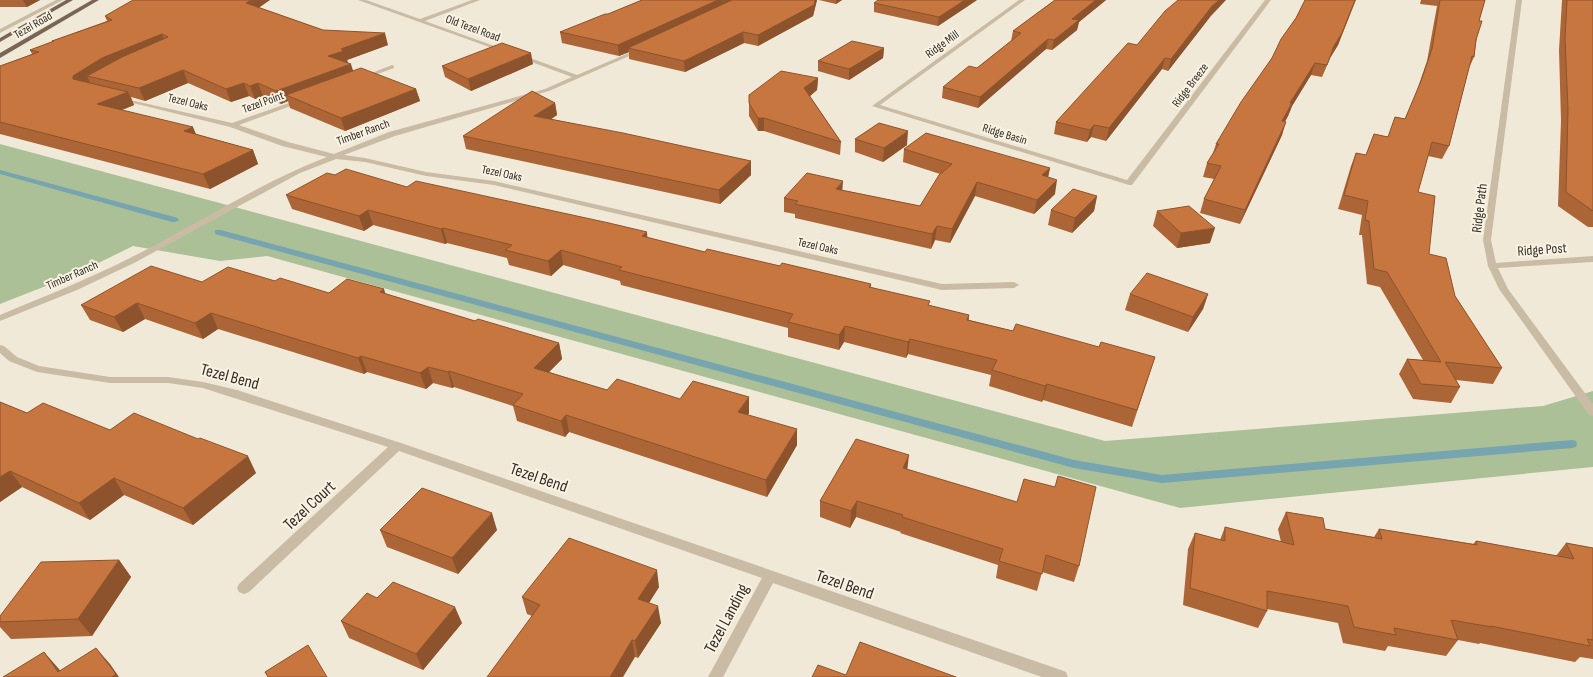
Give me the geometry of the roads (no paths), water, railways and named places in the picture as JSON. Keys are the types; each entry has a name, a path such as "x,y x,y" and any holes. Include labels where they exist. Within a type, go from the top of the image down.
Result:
{"main road":[{"name":"Tezel Road","path":"0,40 70,0"},
{"name":"Tezel Road","path":"0,56 96,0"}],"street":[{"path":"0,31 60,0"},
{"name":"Old Tezel Road","path":"361,0 578,77"},
{"path":"419,21 477,0"},
{"name":"Ridge Mill","path":"875,106 1022,0"},
{"name":"Ridge Breeze","path":"1129,183 1268,0"},
{"name":"Ridge Path","path":"1519,0 1487,240 1492,266 1523,317 1593,412"},
{"name":"Timber Ranch","path":"0,318 74,288 130,261 268,185 333,156 392,134 547,90 649,46"},
{"path":"356,80 392,67"},
{"name":"Tezel Oaks","path":"111,96 232,125 285,144 333,156 365,160 426,174 494,183 942,287 1014,285"},
{"name":"Tezel Point","path":"232,125 312,96"},
{"name":"Ridge Basin","path":"875,106 1129,183"},
{"name":"Ridge Post","path":"1492,266 1593,259"},
{"name":"Tezel Bend","path":"0,348 12,358 37,369 110,380 168,380 203,385 397,446 1061,677"},
{"name":"Tezel Court","path":"244,588 397,446"},
{"name":"Tezel Landing","path":"714,677 770,576"}],"waterway":[{"path":"0,172 175,220"},
{"path":"218,232 1074,464 1162,479 1572,444"}]}
